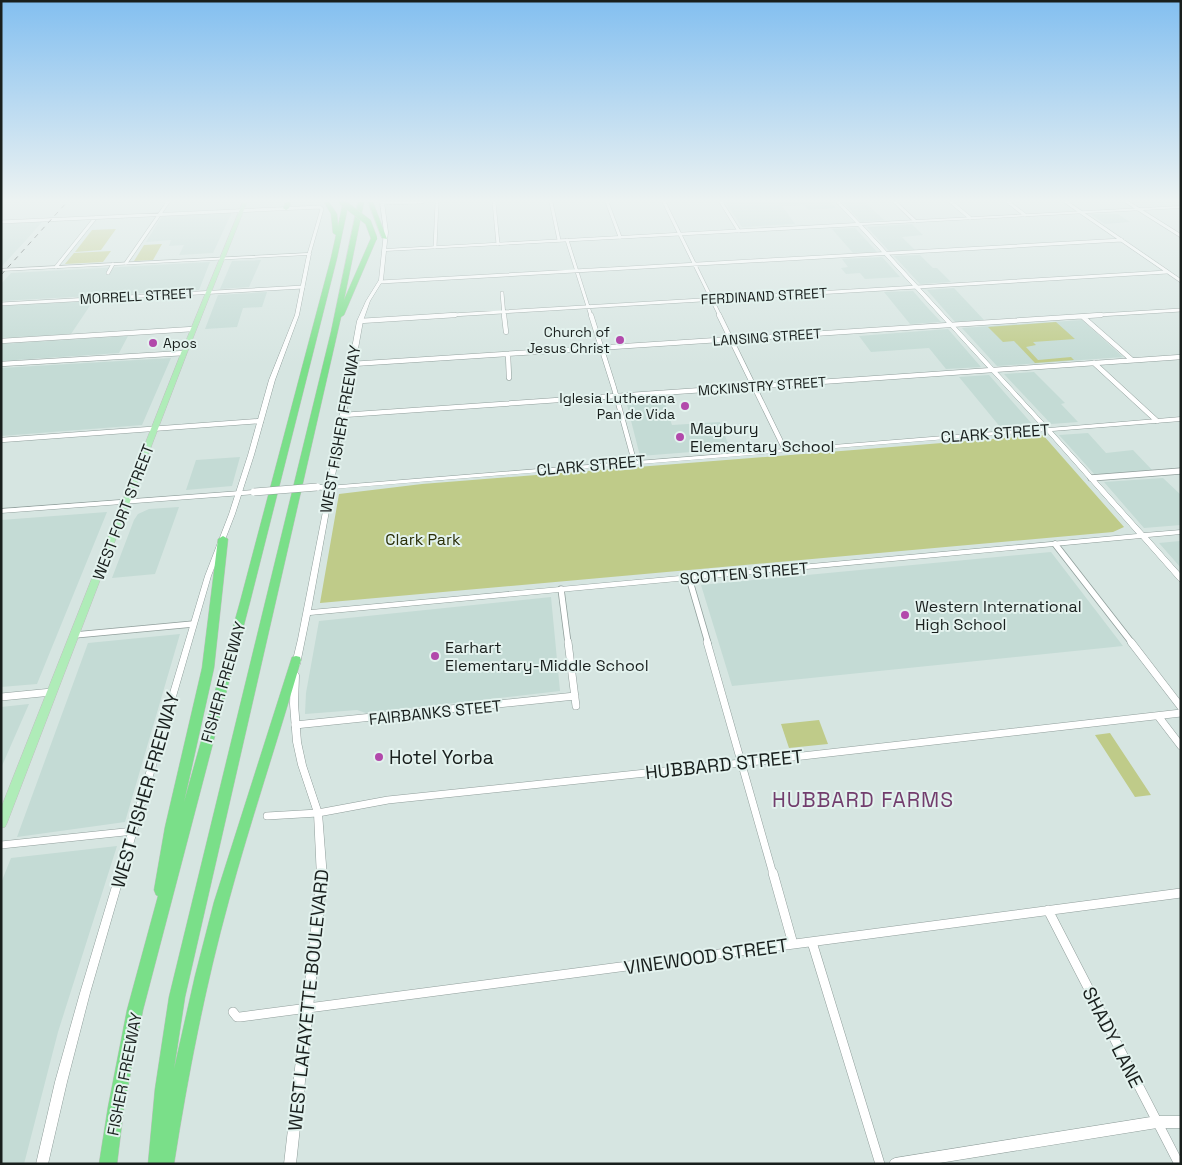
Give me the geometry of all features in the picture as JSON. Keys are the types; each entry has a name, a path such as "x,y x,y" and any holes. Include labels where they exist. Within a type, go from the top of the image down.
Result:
{"highway":[{"name":"FISHER FREEWAY","path":"108,1164 116,1107 132,1027 156,928 245,602 334,256"},
{"name":"FISHER FREEWAY","path":"158,1164 163,1089 178,997 351,256"},
{"path":"334,332 367,256"},
{"path":"156,928 172,827 208,668 223,539"},
{"path":"165,1164 193,1016 208,951 232,865 296,660"}],"main road":[{"name":"WEST FISHER FREEWAY","path":"330,487 360,321 368,301 380,282 384,256"},
{"name":"WEST FORT STREET","path":"1,823 221,258"},
{"name":"CLARK STREET","path":"1,511 330,487"}],"street":[{"path":"56,267 65,256"},
{"path":"126,263 130,256"},
{"path":"2,270 257,256"},
{"name":"WEST FISHER FREEWAY","path":"42,1164 60,1082 82,1002 134,831 193,624 208,576 239,493 272,380 293,325 309,256"},
{"path":"572,256 616,396 634,462"},
{"path":"690,256 784,450"},
{"path":"380,282 847,256"},
{"path":"888,256 1047,429 1181,579"},
{"path":"1145,256 1181,281"},
{"path":"108,273 113,264"},
{"name":"FERDINAND STREET","path":"360,321 1167,272"},
{"name":"MORRELL STREET","path":"1,304 303,287"},
{"path":"502,294 506,332"},
{"name":"LANSING STREET","path":"352,364 1181,310"},
{"path":"1083,316 1132,360"},
{"path":"1,341 193,329"},
{"path":"1,364 184,352"},
{"path":"508,354 509,378"},
{"name":"MCKINSTRY STREET","path":"343,415 1181,356"},
{"path":"1094,363 1157,421"},
{"name":"CLARK STREET","path":"330,487 1181,419"},
{"path":"1,440 261,421"},
{"path":"1091,478 1181,471"},
{"name":"WEST FISHER FREEWAY","path":"296,660 307,613 330,487"},
{"name":"SCOTTEN STREET","path":"307,613 1181,532"},
{"path":"1055,544 1181,706"},
{"path":"689,578 793,944"},
{"path":"561,589 576,706"},
{"path":"75,635 193,624"},
{"name":"WEST LAFAYETTE BOULEVARD","path":"290,1164 322,878 318,813 302,765 295,725 294,689 296,660"},
{"path":"1,697 52,692"},
{"name":"FAIRBANKS STEET","path":"295,725 351,719 360,720 575,696"},
{"name":"HUBBARD STREET","path":"267,816 318,813 388,800 1181,714"},
{"path":"1158,716 1181,746"},
{"path":"1,845 134,831"},
{"name":"VINEWOOD STREET","path":"233,1012 240,1018 1181,893"},
{"name":"SHADY LANE","path":"1048,910 1179,1164"},
{"path":"812,942 880,1164"},
{"path":"895,1164 1157,1122 1181,1122"}],"shaded area":[{"path":"1,256 11,256 1,267"},
{"path":"894,256 921,256 951,282 920,284"},
{"path":"882,257 900,277 865,279 860,273 846,274 841,268 848,267 842,259"},
{"path":"261,260 249,287 220,289 232,261"},
{"path":"210,262 199,290 1,301 1,284 11,273"},
{"path":"954,288 984,320 955,322 927,290"},
{"path":"913,291 941,322 910,324 884,292"},
{"path":"267,292 262,307 243,308 237,327 205,329 218,295"},
{"path":"93,301 71,334 1,338 1,306"},
{"path":"1082,320 1123,357 997,366 962,328"},
{"path":"948,329 981,367 946,369 929,348 871,352 859,336"},
{"path":"128,336 119,353 1,361 1,344"},
{"path":"171,358 142,425 1,436 1,368"},
{"path":"1034,372 1065,403 1061,404 1078,422 1051,424 1004,374"},
{"path":"989,375 1033,425 1001,428 959,377"},
{"name":"Maybury Elementary School","path":"663,398 672,425 720,422 730,449 640,456 626,401"},
{"path":"1088,433 1106,453 1133,450 1153,471 1096,476 1059,435"},
{"path":"240,457 232,486 186,490 196,460"},
{"path":"1163,478 1181,495 1181,525 1144,528 1104,482"},
{"path":"179,507 155,574 112,578 138,514 149,509"},
{"path":"107,512 37,684 1,687 1,520"},
{"path":"1181,542 1181,568 1159,543"},
{"name":"Western International High School","path":"1051,552 1123,646 732,686 701,585"},
{"name":"Earhart Elementary-Middle School","path":"551,597 560,691 366,713 357,710 305,714 306,693 319,621"},
{"path":"180,634 125,822 17,837 88,643"},
{"path":"29,704 1,768 1,707"},
{"path":"117,846 58,1032 24,1164 1,1164 1,883 11,858"}],"green space":[{"path":"71,256 107,256 103,262 65,264"},
{"path":"137,256 155,256 153,260 134,261"},
{"path":"1056,322 1075,339 1033,342 1036,345 1026,347 1038,360 1071,357 1074,360 1035,363 1014,341 1003,342 988,327"},
{"name":"Clark Park","path":"1043,435 1124,527 1113,532 320,603 339,494 422,484"},
{"path":"819,720 828,744 789,748 781,724"},
{"path":"1110,733 1151,795 1135,797 1095,735"}],"railway":[{"path":"1,275 18,256"}],"place":[{"name":"Church of Jesus Christ","path":"620,340"},
{"name":"Apos","path":"153,343"},
{"name":"Iglesia Lutherana Pan de Vida","path":"685,406"},
{"name":"Maybury Elementary School","path":"680,437"},
{"name":"Western International High School","path":"905,615"},
{"name":"Earhart Elementary-Middle School","path":"435,656"},
{"name":"Hotel Yorba","path":"379,757"}],"district":[{"name":"HUBBARD FARMS","path":"863,800"}]}
